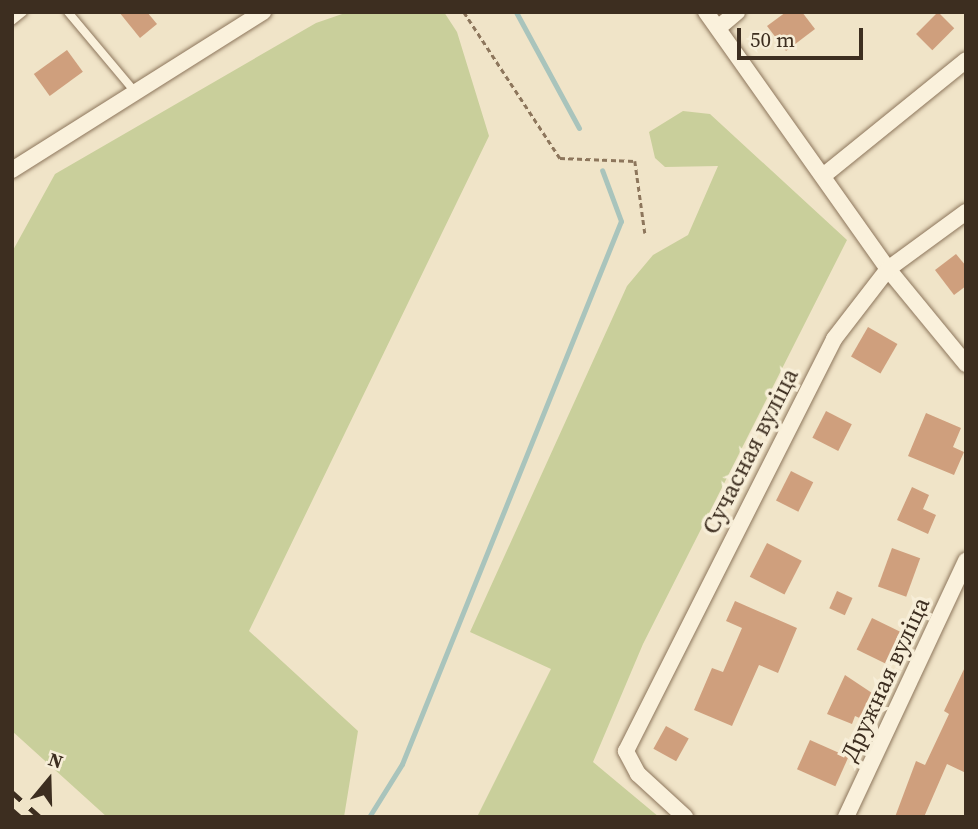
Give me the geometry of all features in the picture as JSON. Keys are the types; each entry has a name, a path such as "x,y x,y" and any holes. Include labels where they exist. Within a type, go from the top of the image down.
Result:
{"street":[{"path":"12,170 138,94 262,12"},
{"path":"706,12 888,270 966,364"},
{"path":"718,28 737,12"},
{"path":"823,176 966,60"},
{"name":"Сучасная вуліца","path":"685,817 638,774 626,751 834,339 888,270 966,212"},
{"name":"Дружная вуліца","path":"846,817 966,562"}],"lane":[{"path":"12,21 23,12"},
{"path":"68,12 138,94"}],"path":[{"path":"464,12 560,158 635,161 645,233"}],"green space":[{"path":"348,12 444,12 457,32 489,136 249,631 358,731 344,817 107,817 12,731 12,252 55,174 316,23"},
{"path":"683,111 710,114 847,240 643,644 593,762 659,817 477,817 551,669 470,632 627,286 653,255 688,235 718,166 665,167 655,158 649,132"}],"building":[{"path":"119,12 147,12 157,24 140,38"},
{"path":"786,12 802,12 815,29 786,51 767,26"},
{"path":"938,12 954,28 932,50 916,34"},
{"path":"67,50 83,72 50,96 34,74"},
{"path":"956,254 966,266 966,286 954,295 935,270"},
{"path":"868,327 897,344 880,373 851,356"},
{"path":"826,411 852,424 838,451 812,438"},
{"path":"926,413 961,428 953,447 964,452 954,475 908,456"},
{"path":"791,471 813,482 798,512 776,500"},
{"path":"912,487 929,495 923,509 936,515 928,534 897,520"},
{"path":"767,543 802,561 784,595 750,577"},
{"path":"892,548 920,558 906,597 878,587"},
{"path":"837,591 853,598 845,615 829,608"},
{"path":"735,601 797,628 778,673 759,665 732,726 694,710 712,668 723,672 742,628 726,621"},
{"path":"872,618 901,632 885,663 857,649"},
{"path":"966,665 966,773 947,764 924,817 895,817 916,761 925,765 949,714 944,711"},
{"path":"845,675 875,695 864,720 855,716 852,724 827,714"},
{"path":"666,726 689,739 676,761 653,749"},
{"path":"810,740 848,757 835,786 797,769"}],"waterway":[{"path":"516,12 579,128"},
{"path":"369,817 402,764 621,221 602,170"}],"railway":[{"path":"12,792 40,817"},
{"path":"12,810 20,817"}]}
